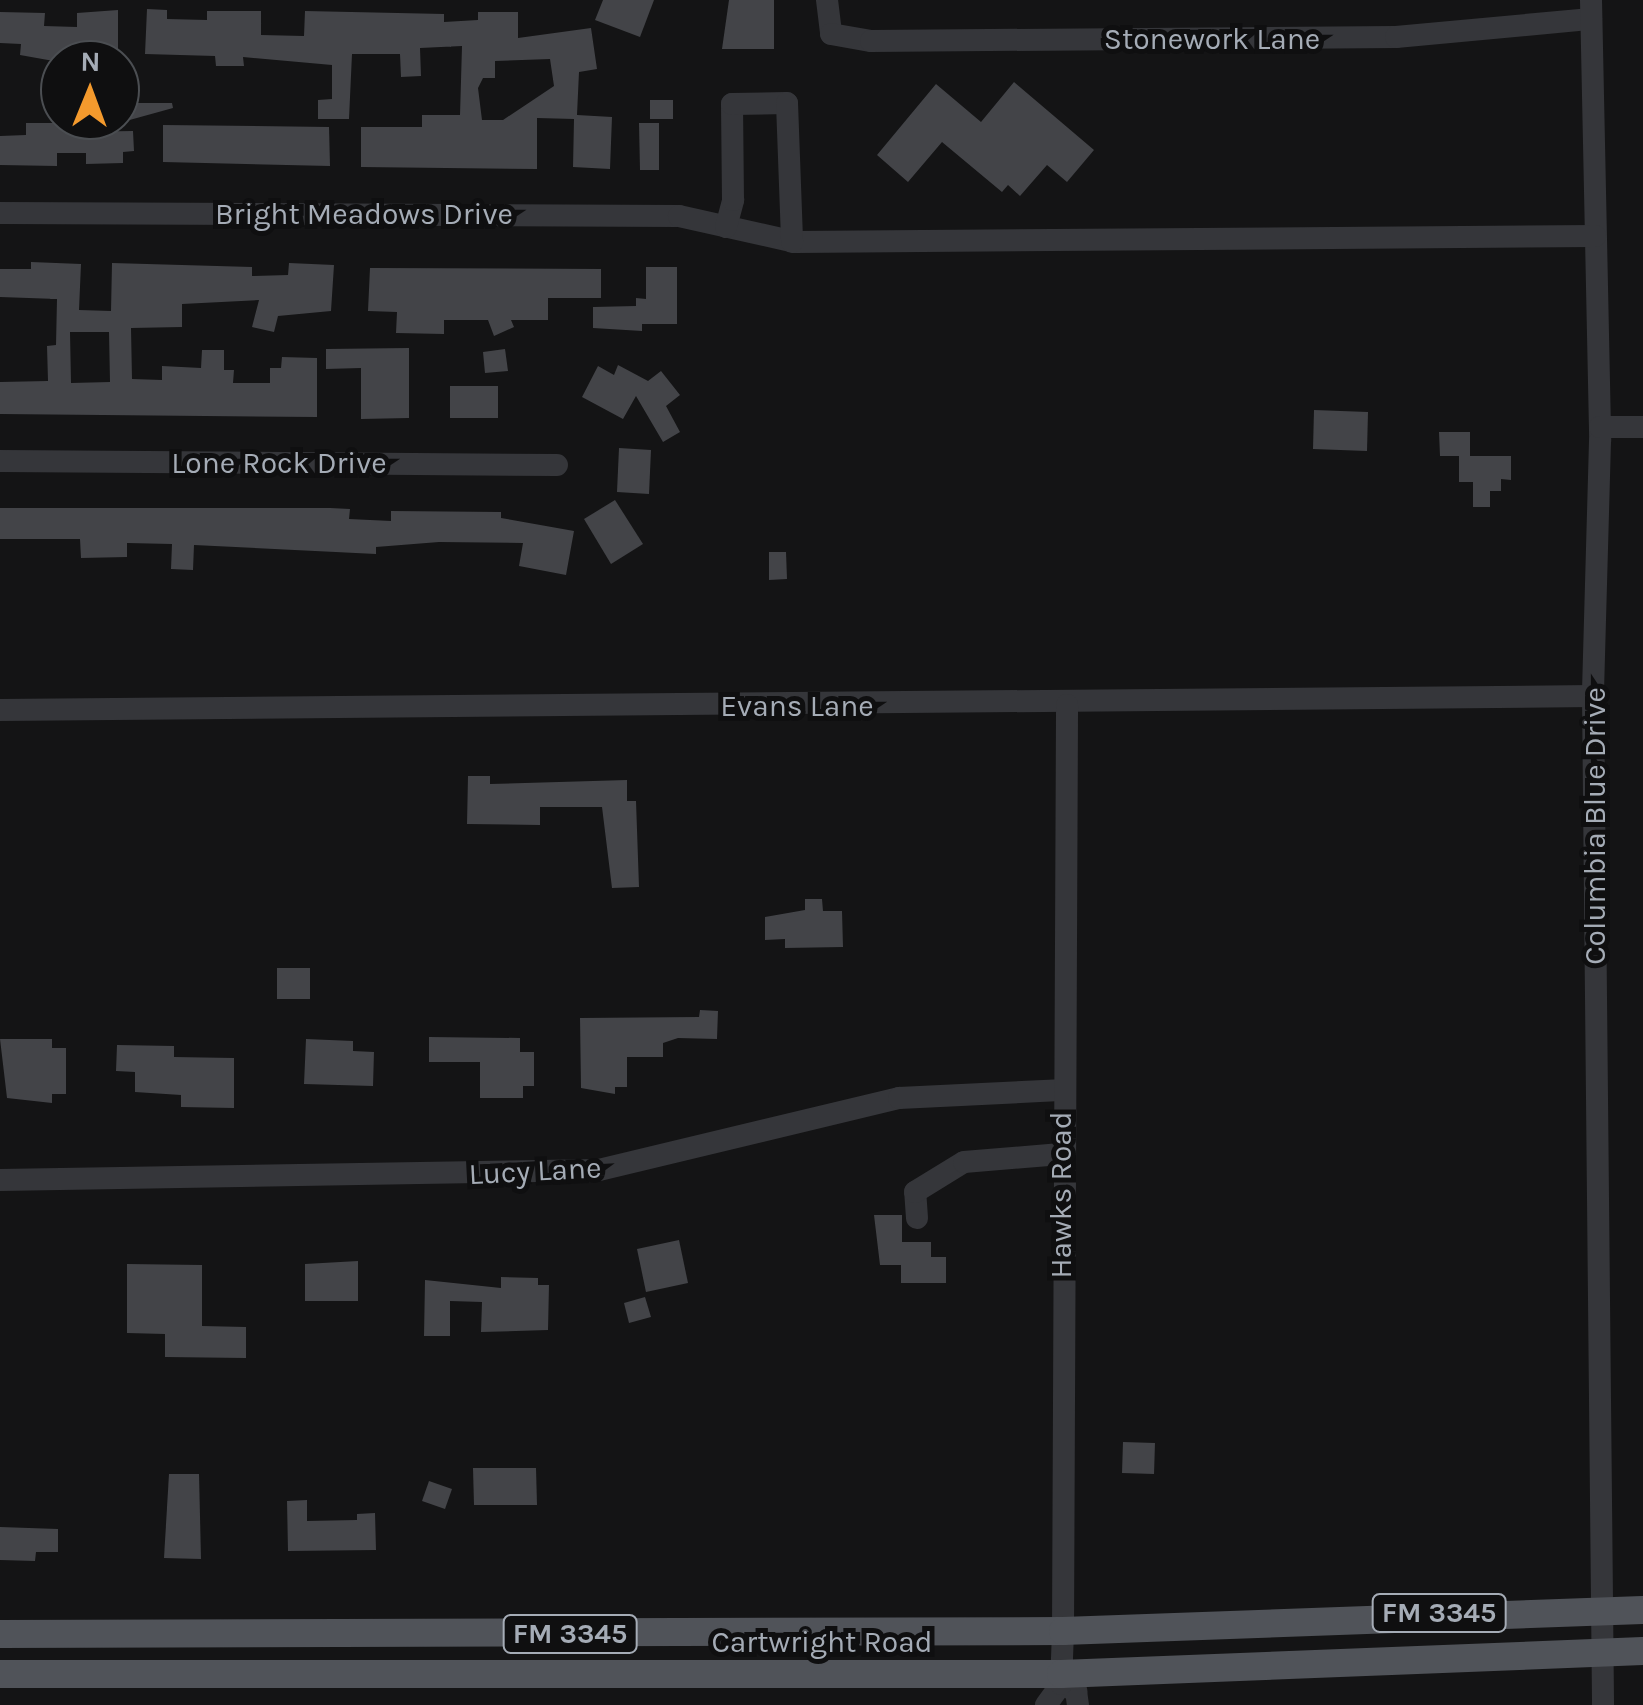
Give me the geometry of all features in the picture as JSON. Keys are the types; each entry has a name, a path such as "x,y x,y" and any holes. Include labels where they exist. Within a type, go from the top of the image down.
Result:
{"main road":[{"name":"Cartwright Road","path":"0,1634 1062,1631 1643,1610"},
{"path":"456,1634 459,1677"},
{"name":"Cartwright Road","path":"0,1674 1061,1679 1643,1651"}],"street":[{"name":"Stonework Lane","path":"827,0 831,34 872,41 1337,38 1591,9"},
{"name":"Columbia Blue Drive","path":"1591,9 1600,427 1593,696 1601,1610 1607,1652 1603,1705"},
{"path":"726,227 733,200 732,104 788,104 792,242"},
{"name":"Bright Meadows Drive","path":"0,213 679,216 792,242 1595,236"},
{"path":"1600,427 1643,427"},
{"name":"Lone Rock Drive","path":"0,461 558,464"},
{"name":"Evans Lane","path":"0,710 1067,705 1593,696"},
{"name":"Hawks Road","path":"1061,1679 1060,1090 1067,705"},
{"name":"Lucy Lane","path":"0,1180 600,1170 899,1098 1060,1090"},
{"path":"917,1218 915,1192 964,1162 1061,1154"},
{"path":"1046,1705 1061,1679 1076,1692 1078,1705"}],"building":[{"path":"603,0 654,0 640,37 595,20"},
{"path":"729,0 774,0 774,49 722,49"},
{"path":"147,9 167,10 167,19 207,20 207,11 261,11 261,35 304,36 305,11 444,14 444,22 478,20 478,12 518,12 518,38 591,28 597,69 579,72 577,115 612,117 610,169 573,167 574,119 537,118 537,169 361,167 361,127 422,127 422,115 460,115 462,46 420,48 421,76 401,77 400,54 352,54 349,119 318,119 318,100 332,99 332,65 243,57 244,66 216,66 215,56 145,54","holes":["550,59 554,86 503,120 482,120 478,88 483,78 495,78 495,61"]},
{"path":"118,10 118,40 40,40 40,59 20,55 21,44 0,43 0,12 45,13 44,26 77,27 77,13"},
{"path":"1014,82 1094,150 1067,182 1047,165 1020,196 1008,185 1002,192 942,142 908,182 877,155 936,84 981,122"},
{"path":"650,100 673,100 673,119 650,119"},
{"path":"140,103 172,103 173,108 140,117"},
{"path":"26,123 40,123 40,140 133,140 134,151 123,152 123,163 86,164 86,153 57,153 57,166 0,165 0,136 26,135"},
{"path":"639,123 659,123 659,170 640,170"},
{"path":"163,125 329,127 330,166 163,162"},
{"path":"31,262 81,264 79,310 111,311 112,263 252,267 252,276 288,275 289,263 334,265 331,311 278,316 274,332 252,327 259,300 182,304 182,327 131,328 132,379 162,380 162,366 201,368 202,350 224,350 224,370 234,370 233,383 270,383 270,368 281,368 282,357 317,358 317,417 0,414 0,382 48,381 47,346 56,345 57,299 0,297 0,269 31,269","holes":["70,332 109,332 110,382 71,383"]},
{"path":"646,267 677,267 677,324 642,324 642,331 593,328 593,307 636,306 636,298 646,299"},
{"path":"370,268 601,269 601,298 548,298 548,320 511,320 514,327 494,336 488,320 444,320 444,334 396,333 397,312 368,311"},
{"path":"409,348 409,418 361,419 361,368 326,369 326,349"},
{"path":"505,349 508,371 485,373 483,352"},
{"path":"618,365 648,381 661,371 680,395 666,406 680,432 663,442 636,396 623,419 582,397 598,366 614,375"},
{"path":"450,386 498,386 498,418 450,418"},
{"path":"1314,410 1368,412 1367,451 1313,449"},
{"path":"1439,432 1470,432 1470,456 1511,456 1511,480 1501,479 1501,491 1490,491 1490,507 1473,507 1473,482 1459,482 1459,456 1440,456"},
{"path":"619,448 651,450 649,494 617,492"},
{"path":"615,500 643,544 611,564 584,519"},
{"path":"0,508 330,508 350,509 349,519 391,521 391,511 501,512 501,518 574,531 566,575 519,566 523,543 439,542 376,547 376,554 194,545 193,570 171,569 172,544 127,543 127,557 81,558 80,539 0,539"},
{"path":"769,552 786,552 787,579 769,580"},
{"path":"468,776 490,776 490,784 627,780 627,801 636,801 639,887 612,888 602,807 540,807 540,825 467,824"},
{"path":"805,899 822,899 823,911 842,911 843,947 785,948 785,939 765,940 765,917 805,910"},
{"path":"277,968 310,968 310,999 277,999"},
{"path":"700,1010 718,1011 717,1039 678,1038 663,1043 663,1057 627,1057 627,1087 615,1087 615,1094 581,1088 580,1018 699,1017"},
{"path":"429,1037 520,1038 520,1052 534,1052 534,1086 523,1086 523,1098 480,1098 480,1062 429,1062"},
{"path":"0,1039 52,1039 52,1048 66,1048 66,1094 52,1094 52,1103 7,1098"},
{"path":"306,1039 353,1041 353,1051 374,1052 373,1086 304,1084"},
{"path":"117,1045 174,1046 174,1057 234,1058 234,1108 181,1107 181,1095 135,1092 135,1072 116,1071"},
{"path":"874,1215 902,1215 902,1242 931,1242 931,1257 946,1257 946,1283 901,1283 901,1265 880,1265"},
{"path":"679,1240 688,1283 646,1292 637,1249"},
{"path":"358,1261 358,1301 305,1301 305,1264"},
{"path":"127,1264 202,1265 202,1326 246,1327 246,1358 165,1357 165,1334 127,1333"},
{"path":"501,1277 538,1278 538,1285 549,1285 548,1330 481,1332 482,1302 450,1301 450,1336 424,1336 425,1280 501,1288"},
{"path":"645,1297 651,1317 629,1323 624,1303"},
{"path":"1123,1442 1155,1443 1154,1474 1122,1473"},
{"path":"473,1468 536,1468 537,1505 474,1505"},
{"path":"169,1474 199,1474 201,1559 164,1558"},
{"path":"429,1481 452,1489 445,1509 422,1501"},
{"path":"307,1500 307,1521 357,1520 357,1514 375,1513 376,1550 288,1551 287,1501"},
{"path":"0,1527 58,1529 58,1552 36,1552 35,1561 0,1560"}]}
